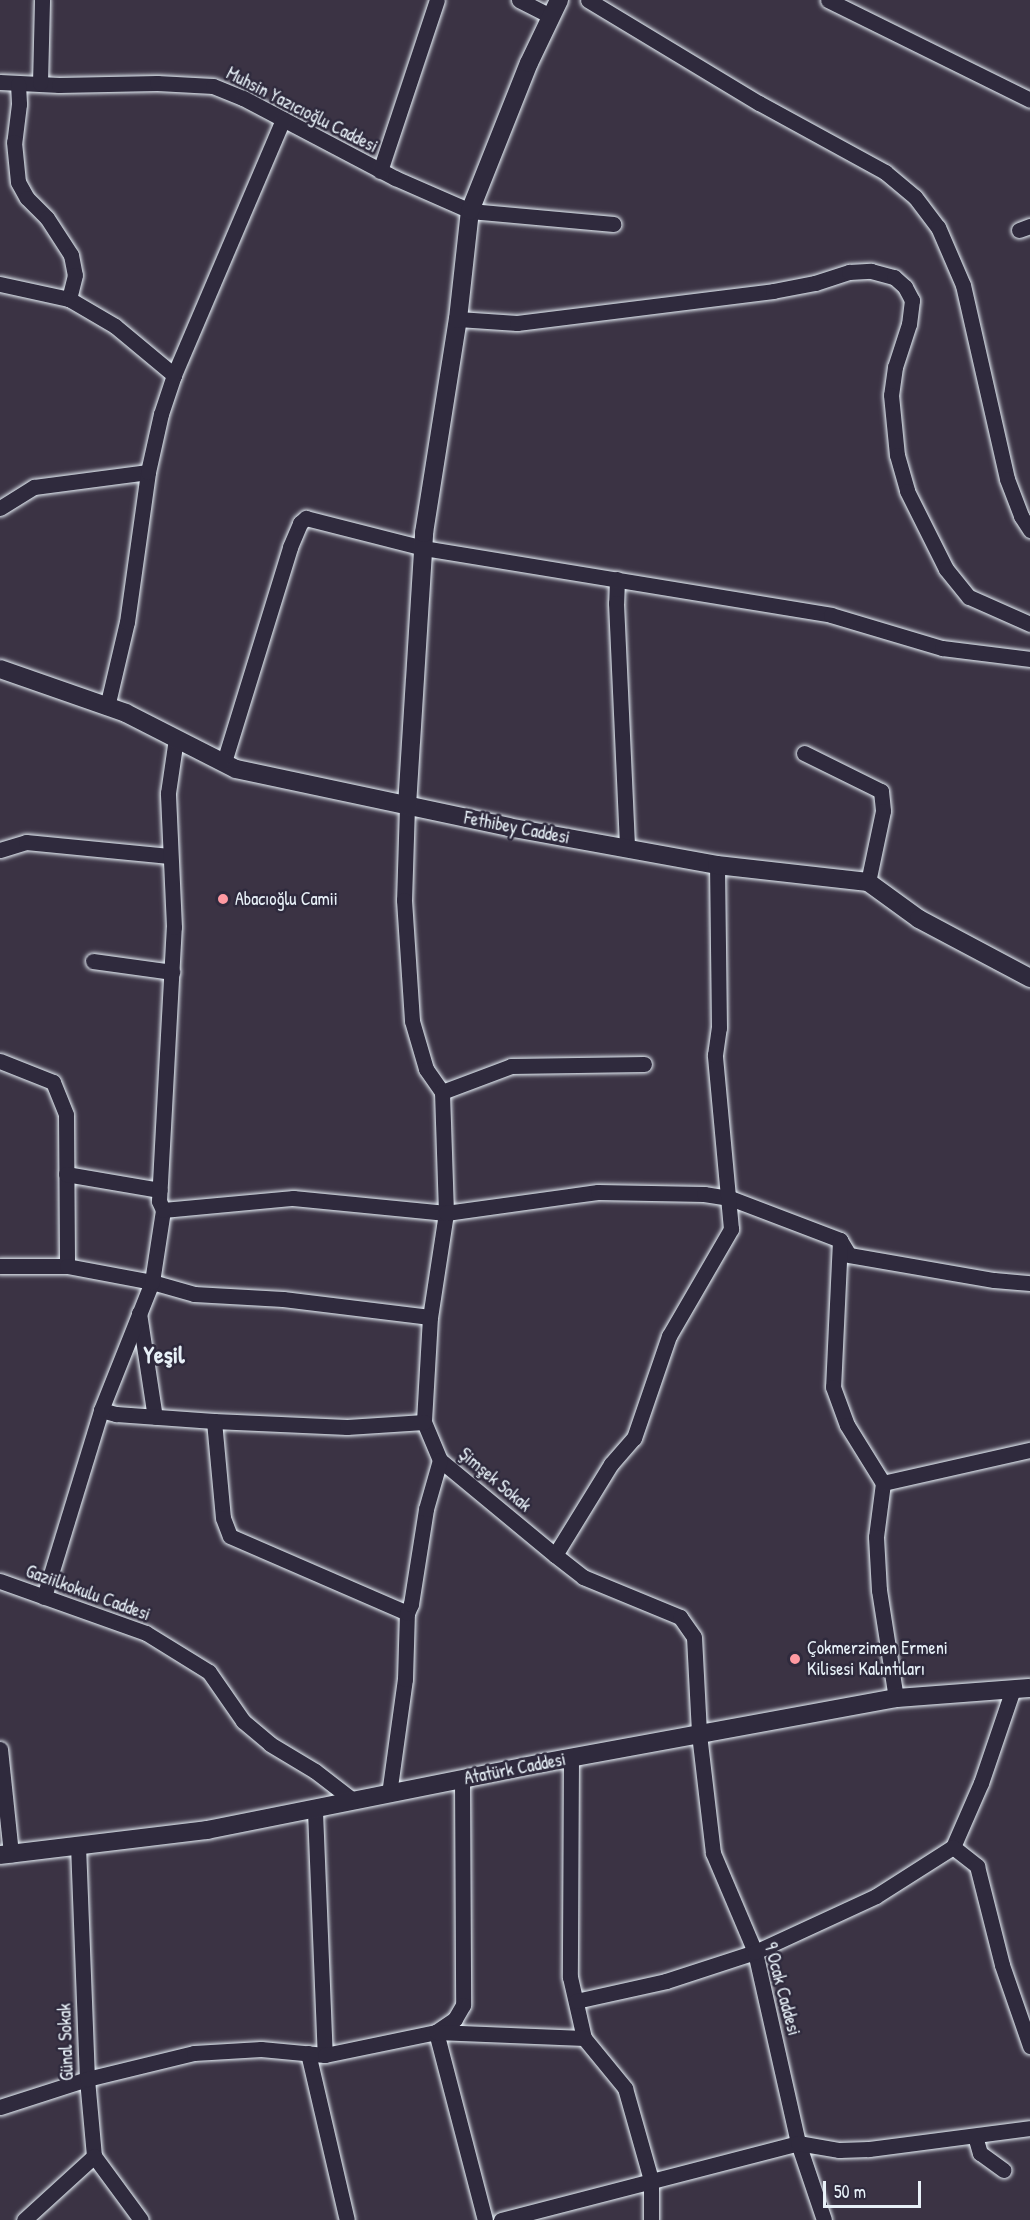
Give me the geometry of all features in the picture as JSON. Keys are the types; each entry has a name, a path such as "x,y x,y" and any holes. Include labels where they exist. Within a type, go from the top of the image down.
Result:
{"street":[{"path":"40,83 42,0"},
{"path":"380,171 437,0"},
{"path":"519,0 555,8 529,63 470,211 458,319 423,548 407,806 404,900 412,1021 426,1069 442,1092 511,1066 645,1064"},
{"path":"588,0 759,103 885,172 915,197 938,227 963,285 1007,479 1021,516 1030,530"},
{"path":"828,0 1030,100"},
{"name":"Muhsin Yazıcıoğlu Caddesi","path":"0,82 18,84 157,83 213,86 283,119 380,171 470,211 613,224"},
{"path":"18,84 19,104 14,142 18,182 27,198 47,218 71,255 75,275 69,299"},
{"path":"107,706 127,622 148,472 161,414 174,375 283,119"},
{"path":"458,319 517,324 773,291 815,284 849,272 871,271 894,277 905,287 912,300 909,324 895,367 891,395 897,455 907,491 946,569 969,597 1030,624"},
{"path":"0,284 69,299 115,326 174,375"},
{"path":"0,508 34,487 148,472"},
{"path":"224,762 290,547 300,523 306,518 423,548 831,615 942,648 1030,659"},
{"path":"618,579 616,603 627,849"},
{"name":"Fethibey Caddesi","path":"0,669 107,706 236,769 407,806 627,849 717,865 868,882 919,919 1030,978"},
{"path":"44,1597 101,1410 152,1282 163,1210 159,1201 174,927 169,856 168,793 176,738"},
{"path":"804,753 881,791 883,812 868,882"},
{"path":"0,850 26,842 169,856"},
{"path":"555,1555 611,1464 634,1438 669,1336 731,1229 716,1055 719,1028 717,865"},
{"path":"93,960 172,972"},
{"path":"0,1061 53,1082 66,1114 67,1266"},
{"name":"Şimşek Sokak","path":"442,1092 446,1213 430,1317 424,1422 440,1460 583,1577 680,1617 694,1637 699,1734"},
{"path":"66,1174 160,1190"},
{"path":"163,1210 293,1198 446,1213 598,1192 704,1194 730,1198 840,1240 849,1255 994,1280 1030,1283"},
{"path":"840,1240 832,1387 847,1425 883,1483 876,1537 879,1590 896,1698"},
{"path":"0,1266 67,1266 152,1282 194,1294 283,1299 430,1317"},
{"path":"139,1313 156,1417"},
{"path":"101,1410 214,1421 348,1427 424,1422"},
{"path":"214,1421 223,1518 230,1536 407,1613"},
{"path":"883,1483 1030,1450"},
{"path":"389,1794 405,1679 407,1613 411,1604 426,1509 440,1460"},
{"name":"Gaziilkokulu Caddesi","path":"0,1581 146,1633 209,1672 243,1721 270,1744 315,1771 354,1801"},
{"path":"576,2001 666,1981 755,1952 876,1896 953,1847 1021,1689"},
{"name":"Atatürk Caddesi","path":"5,1854 207,1830 315,1811 354,1801 571,1758 896,1698 1021,1689"},
{"name":"9 Ocak Caddesi","path":"699,1734 713,1852 755,1952 798,2143 824,2220"},
{"path":"0,1749 5,1854"},
{"path":"571,1758 570,1977 584,2038 625,2088 651,2180 651,2220"},
{"path":"436,2032 455,2019 463,2005 462,1779"},
{"path":"315,1811 325,2055"},
{"name":"Günal Sokak","path":"78,1845 87,2079 93,2156"},
{"path":"953,1847 977,1866 1002,1965 1030,2046"},
{"path":"436,2032 485,2220"},
{"path":"0,2107 87,2079 194,2053 261,2049 325,2055 436,2032 584,2038"},
{"path":"308,2053 347,2220"},
{"path":"506,2219 798,2143 839,2150 975,2136 1030,2127"},
{"path":"975,2136 980,2153 1003,2170"},
{"path":"24,2220 93,2156 141,2220"}],"place":[{"name":"Abacıoğlu Camii","path":"223,899"},
{"name":"Çokmerzimen Ermeni Kilisesi Kalıntıları","path":"795,1659"}],"district":[{"name":"Yeşil","path":"164,1355"}]}
